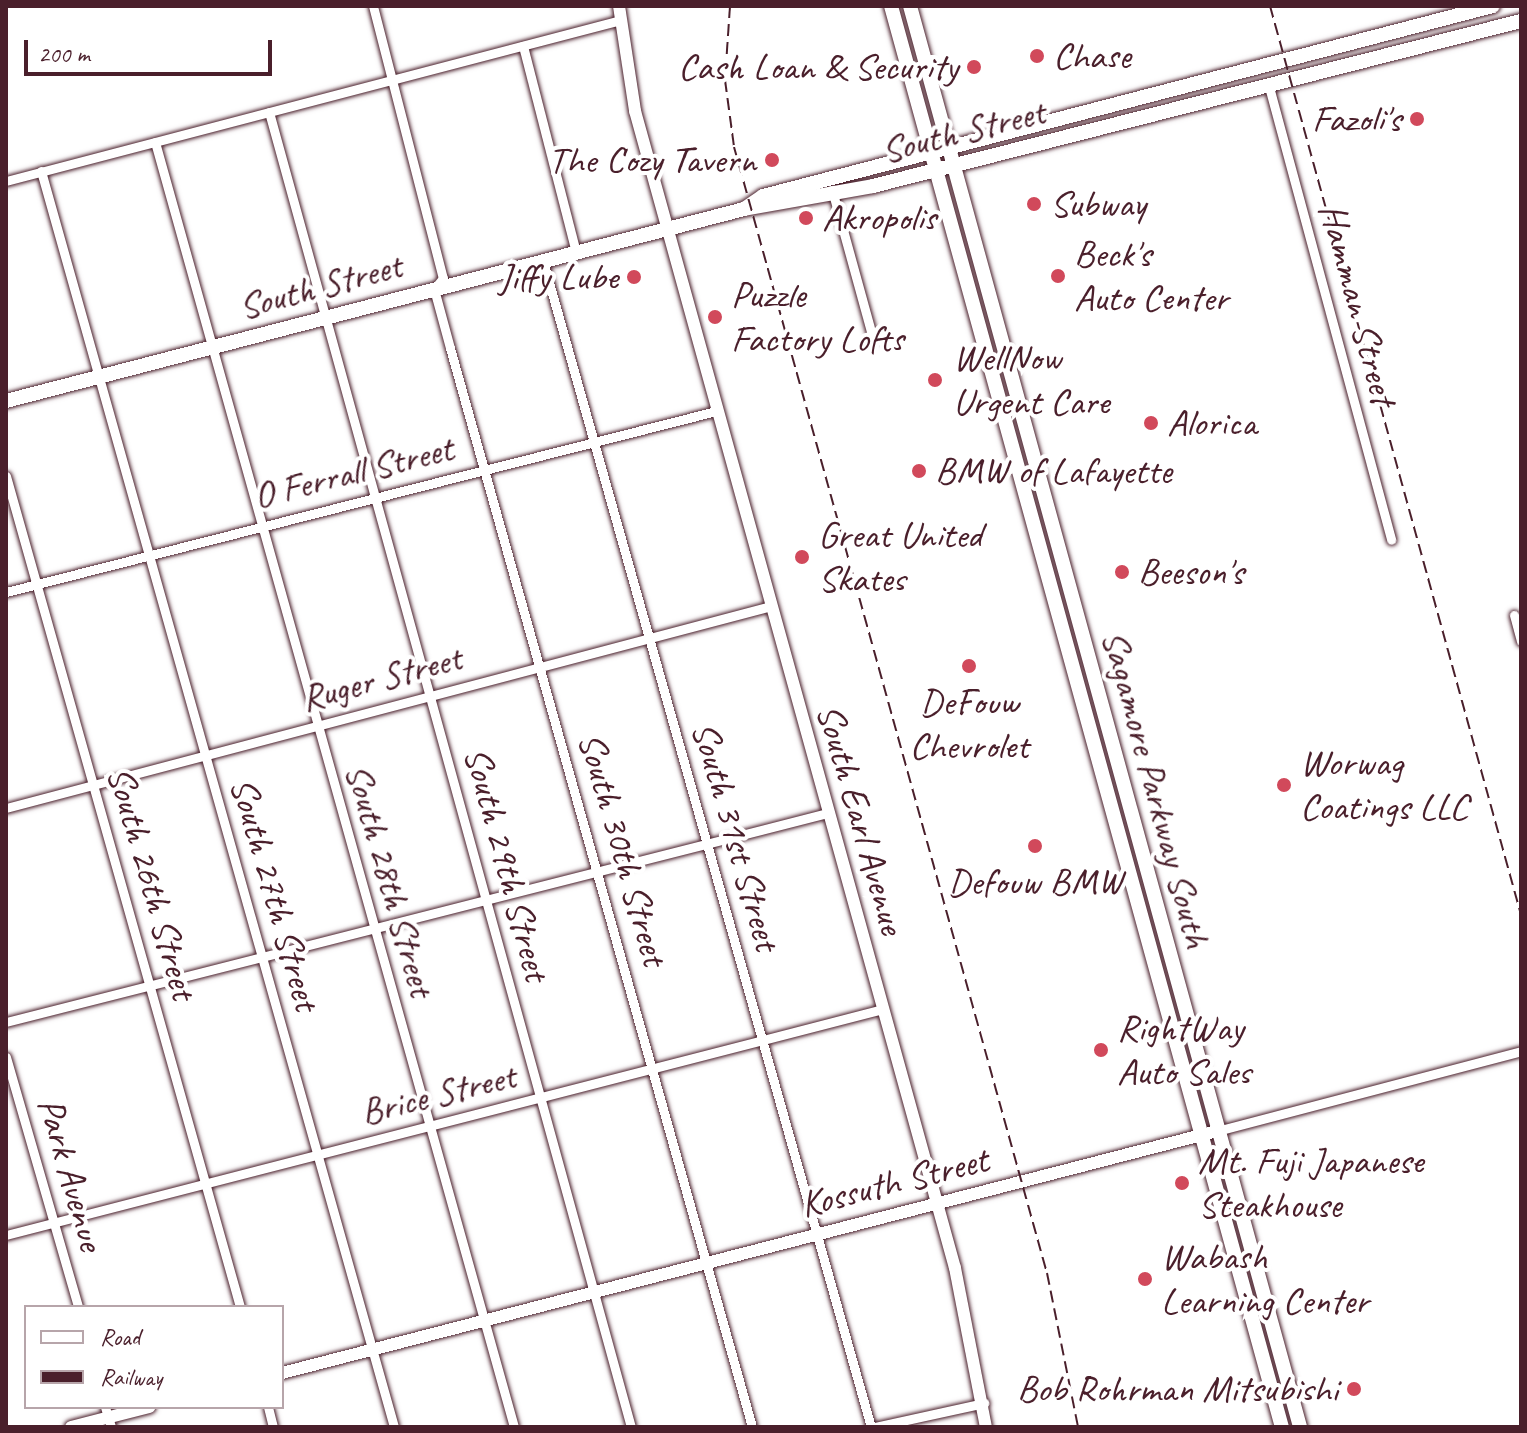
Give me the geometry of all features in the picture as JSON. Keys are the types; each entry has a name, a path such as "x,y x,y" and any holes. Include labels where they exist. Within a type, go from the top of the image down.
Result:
{"main road":[{"name":"Sagamore Parkway South","path":"891,6 1199,1136 1282,1427"},
{"name":"Sagamore Parkway South","path":"910,6 1300,1427"},
{"name":"South Street","path":"744,209 758,197 1493,6"},
{"name":"South Street","path":"6,401 744,209 935,171 1268,83 1521,21"},
{"path":"1360,42 1365,59"}],"street":[{"name":"South 30th Street","path":"373,6 442,277 434,289 752,1427"},
{"name":"South Earl Avenue","path":"619,6 635,111 937,1202 984,1403 986,1427"},
{"path":"6,181 621,20"},
{"path":"523,46 576,253"},
{"name":"Hamman Street","path":"1268,83 1391,540"},
{"name":"South 29th Street","path":"269,112 321,319 631,1427"},
{"name":"South 28th Street","path":"155,142 209,348 428,1128 486,1319 514,1427"},
{"name":"South 27th Street","path":"41,171 394,1427"},
{"path":"832,190 873,339"},
{"name":"South 31st Street","path":"543,261 873,1427"},
{"name":"O Ferrall Street","path":"6,592 716,411"},
{"name":"South 26th Street","path":"6,476 239,1305"},
{"name":"Ruger Street","path":"6,808 771,606"},
{"path":"1514,615 1521,641"},
{"path":"6,1022 828,813"},
{"name":"Brice Street","path":"6,1235 883,1009"},
{"name":"Kossuth Street","path":"284,1372 1521,1051"},
{"name":"Park Avenue","path":"6,1057 77,1305"},
{"path":"873,1427 984,1403"},
{"path":"71,1427 141,1409"}],"railway":[{"path":"730,6 725,80 734,147 1047,1273 1078,1427"},
{"path":"1270,6 1521,915"}],"place":[{"name":"Chase","path":"1037,56"},
{"name":"Cash Loan & Security","path":"974,67"},
{"name":"Fazoli's","path":"1417,119"},
{"name":"The Cozy Tavern","path":"772,160"},
{"name":"Subway","path":"1034,204"},
{"name":"Akropolis","path":"806,218"},
{"name":"Beck's Auto Center","path":"1058,276"},
{"name":"Jiffy Lube","path":"634,277"},
{"name":"Puzzle Factory Lofts","path":"715,317"},
{"name":"WellNow Urgent Care","path":"935,380"},
{"name":"Alorica","path":"1151,423"},
{"name":"BMW of Lafayette","path":"919,471"},
{"name":"Great United Skates","path":"802,557"},
{"name":"Beeson's","path":"1122,572"},
{"name":"DeFouw Chevrolet","path":"969,666"},
{"name":"Worwag Coatings LLC","path":"1284,785"},
{"name":"Defouw BMW","path":"1035,846"},
{"name":"RightWay Auto Sales","path":"1101,1050"},
{"name":"Mt. Fuji Japanese Steakhouse","path":"1182,1183"},
{"name":"Wabash Learning Center","path":"1145,1279"},
{"name":"Bob Rohrman Mitsubishi","path":"1354,1389"}]}
